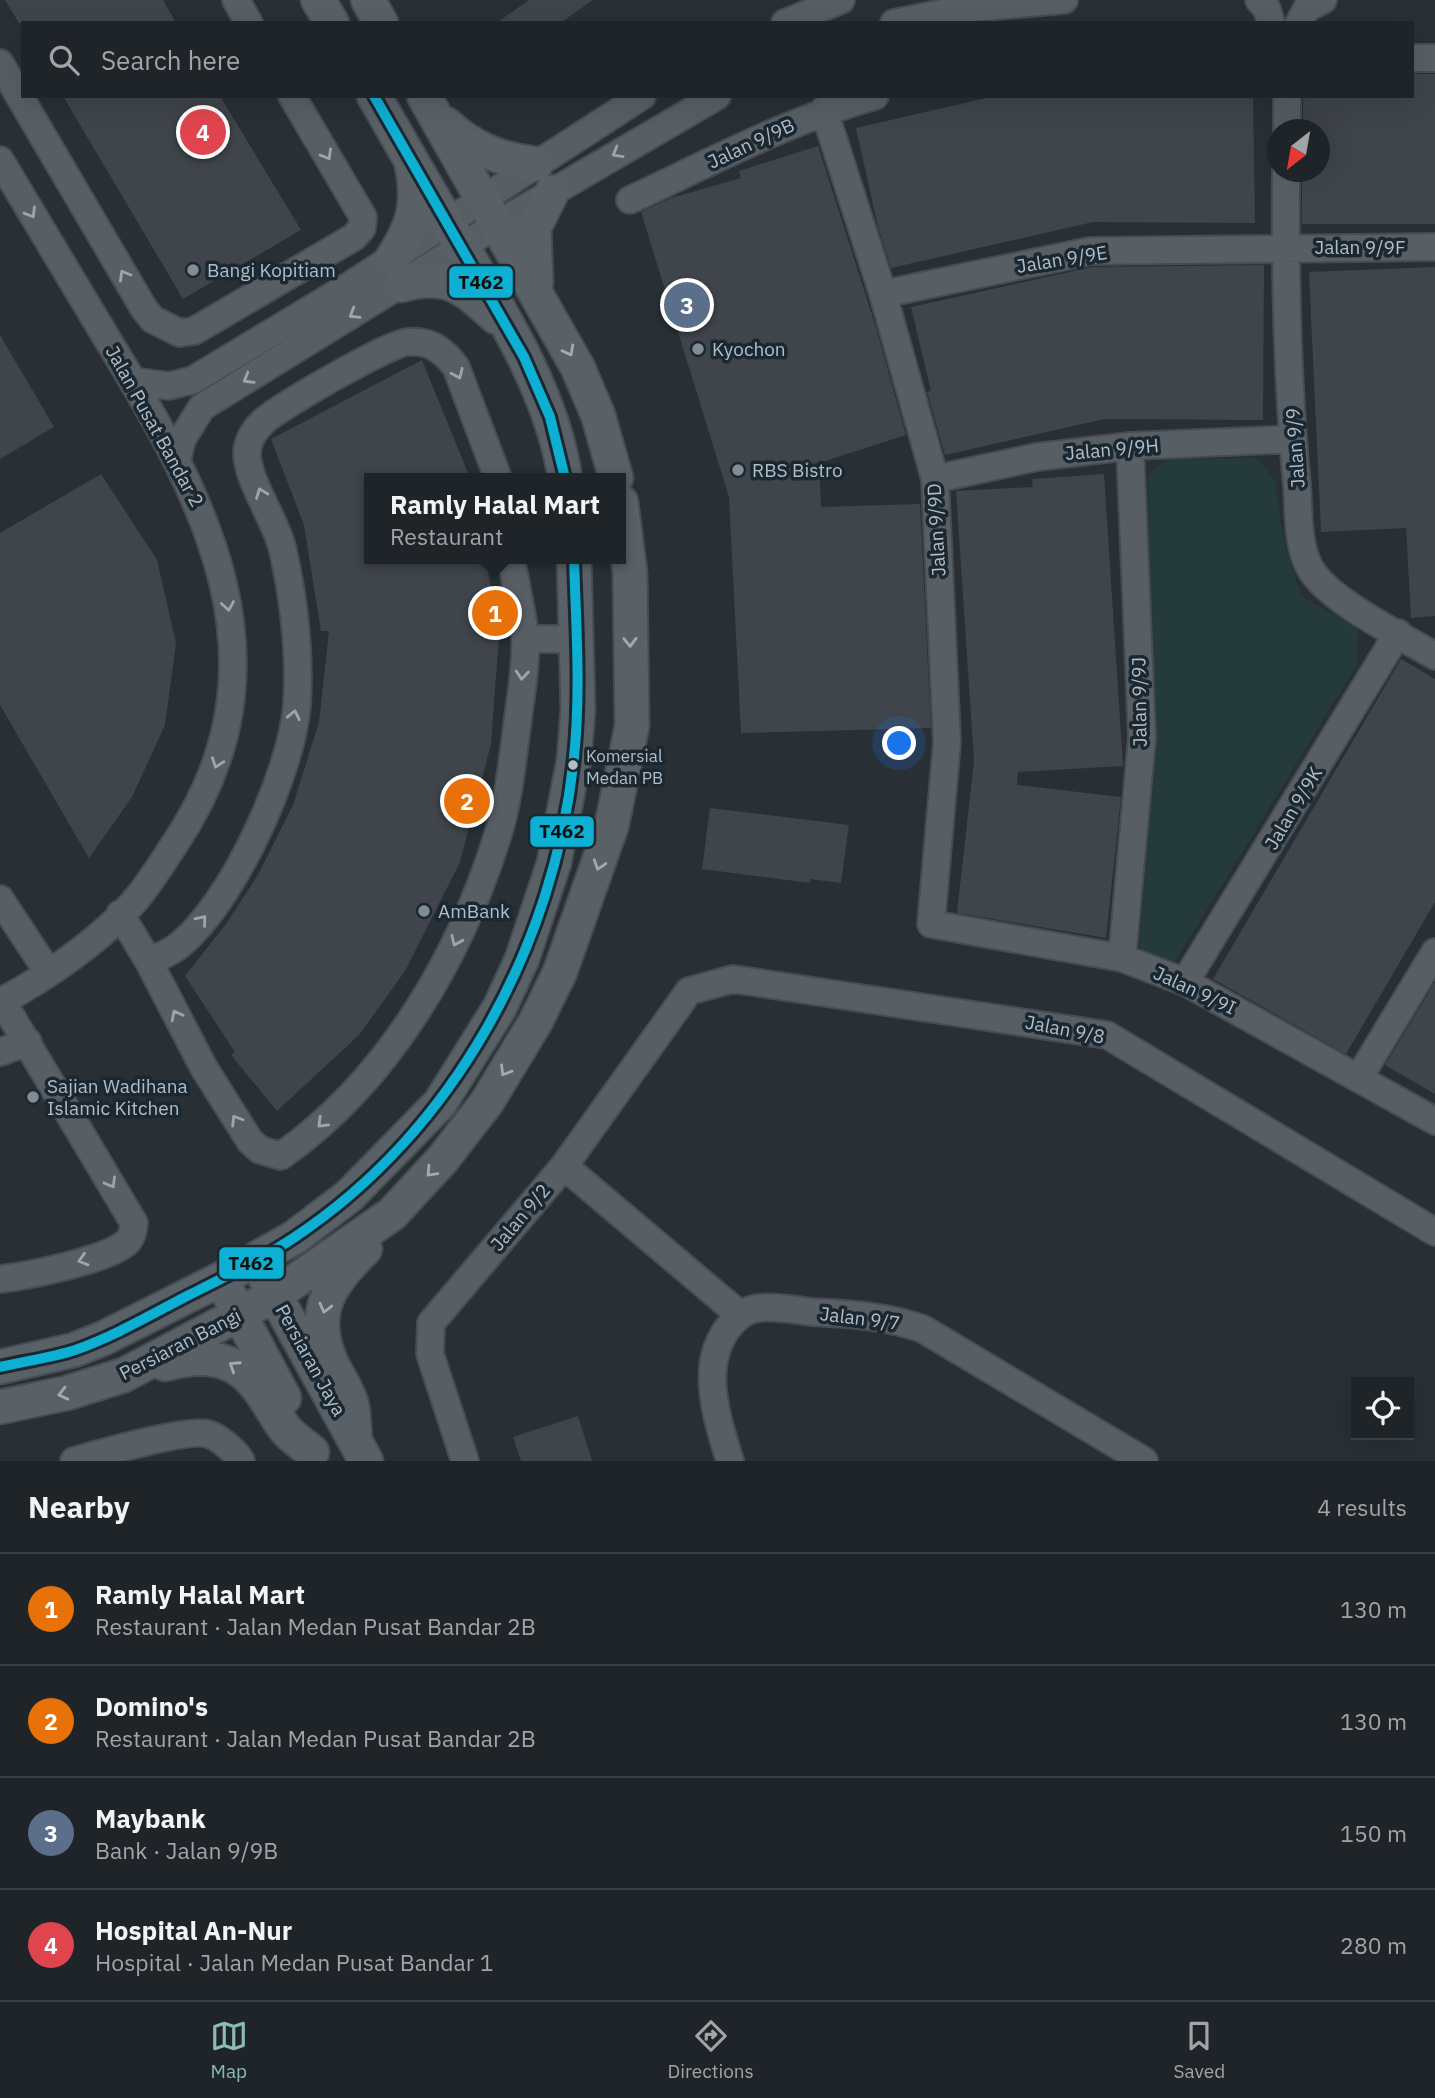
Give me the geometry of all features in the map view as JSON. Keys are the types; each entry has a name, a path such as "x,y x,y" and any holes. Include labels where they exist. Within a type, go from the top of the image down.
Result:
{"main road":[{"path":"318,0 331,21"},
{"path":"368,0 380,21"},
{"path":"375,98 513,333 541,398 563,461 564,473"},
{"path":"430,106 472,145 544,178 534,228 533,264 537,290"},
{"path":"430,106 537,290 578,368 598,415 615,473"},
{"path":"411,159 416,185 415,207 397,272 446,281 474,298 513,333"},
{"path":"360,1450 352,1404 330,1361 321,1321 329,1291 341,1273 370,1245 392,1214 442,1160 487,1102 536,1021 573,940 612,824 632,726 630,573 626,541"},
{"name":"Persiaran Bangi","path":"0,1367 74,1350 104,1338 221,1279 295,1237 349,1196 440,1103 500,1007 539,914 566,810 578,709 579,639 574,564"},
{"name":"Persiaran Bangi","path":"0,1407 67,1393 124,1375 275,1295 392,1214"},
{"name":"Persiaran Jaya","path":"256,1260 360,1450"},
{"name":"Persiaran Jaya","path":"221,1279 314,1456"},
{"path":"124,1375 186,1358 225,1360 248,1376 287,1430 314,1456"}],"street":[{"path":"236,0 249,21"},
{"path":"790,21 841,0"},
{"path":"904,21 961,9 1064,0"},
{"path":"1259,0 1267,9 1270,21"},
{"path":"1276,0 1277,21"},
{"path":"1297,0 1298,21"},
{"path":"1299,21 1307,8 1323,0"},
{"path":"1414,58 1435,58"},
{"path":"0,63 152,318 180,334 194,331 273,285 354,237 362,228 363,217 293,98"},
{"path":"544,178 640,98"},
{"path":"177,461 182,439 202,407 306,344 397,272 454,233 544,178 714,98"},
{"name":"Jalan 9/9B","path":"630,200 824,110 868,98"},
{"path":"1287,98 1287,119"},
{"name":"Jalan 9/9D","path":"824,110 883,294 934,479 947,742 931,924"},
{"name":"Jalan Pusat Bandar 2","path":"0,160 133,381 177,461 206,522 220,565 229,606 232,684 222,747 208,788 162,864 137,898 91,942 1,1002"},
{"name":"Jalan 9/9","path":"1286,182 1293,439 1302,543 1309,568 1325,589 1435,656"},
{"name":"Jalan 9/9E","path":"883,294 1090,251 1286,247"},
{"name":"Jalan 9/9F","path":"1286,247 1435,247"},
{"path":"133,381 169,386 192,380 293,320 397,272"},
{"path":"273,285 306,344"},
{"path":"149,962 176,947 198,926 220,897 275,792 297,706 297,645 283,549 247,452 252,433 265,419 335,377 404,341 425,342 445,352 456,367 496,473"},
{"name":"Jalan 9/9H","path":"934,479 1037,457 1130,446 1293,439"},
{"name":"Jalan 9/9J","path":"1122,958 1142,738 1130,446"},
{"path":"120,914 149,962 204,1068 250,1141 260,1150 281,1156 308,1137 344,1102 409,1024 451,953 499,831 508,792 525,639 513,564"},
{"name":"Jalan 9/9K","path":"1185,982 1398,633"},
{"path":"525,639 579,639"},
{"path":"0,899 48,972"},
{"name":"Jalan 9/9I","path":"931,924 1122,958 1185,982 1360,1076 1435,1121"},
{"path":"1360,1076 1435,952"},
{"name":"Jalan 9/8","path":"689,991 733,979 1107,1035 1435,1231"},
{"name":"Jalan 9/2","path":"465,1461 430,1354 431,1323 564,1166 689,991"},
{"path":"0,1279 81,1261 124,1245 130,1239 134,1223 28,1042 1,1002"},
{"path":"0,1052 28,1042"},
{"path":"564,1166 739,1314 725,1331 712,1372 716,1416 730,1461"},
{"name":"Jalan 9/7","path":"739,1314 757,1308 869,1316 897,1320 923,1329 1144,1461"},
{"path":"74,1461 171,1437 207,1433 237,1454 241,1461"}],"green space":[{"path":"1256,458 1275,480 1283,537 1301,596 1358,628 1357,664 1174,963 1139,951 1153,755 1148,475 1168,459"}],"building":[{"path":"5,0 163,0 175,21 21,21 19,23"},
{"path":"529,0 593,0 563,21 499,21"},
{"path":"1414,74 1435,74 1435,224 1302,224 1302,182 1330,182 1330,119 1303,119 1303,98 1414,98"},
{"path":"64,98 221,98 301,230 183,299"},
{"path":"986,98 1253,98 1255,223 1093,222 891,268 878,227 856,128"},
{"path":"818,146 875,324 906,435 819,463 821,507 920,504 931,728 741,733 729,497 641,212 671,198 741,178 739,171"},
{"path":"1264,265 1263,420 1104,419 945,455 927,392 931,391 911,307 1092,267"},
{"path":"1435,267 1435,616 1411,618 1406,528 1321,532 1309,272"},
{"path":"0,335 54,427 0,459"},
{"path":"422,360 468,473 364,473 364,564 487,564 499,636 491,744 460,862 405,971 359,1035 277,1111 231,1055 235,1052 185,976 226,924 259,873 293,805 319,722 329,631 321,631 304,525 271,439"},
{"path":"101,474 157,560 176,643 165,725 132,797 89,858 0,705 0,533"},
{"path":"1104,474 1123,766 1018,772 1017,785 1121,797 1106,938 957,913 974,761 956,491 1033,487 1032,479"},
{"path":"1401,659 1435,679 1435,902 1346,1054 1213,979"},
{"path":"710,808 849,825 841,883 810,879 810,883 702,869"},
{"path":"1435,982 1435,1094 1385,1065"},
{"path":"578,1416 592,1461 521,1461 513,1437"}],"transit line":[{"name":"T462","path":"375,98 524,357 550,417 564,473"},
{"name":"T462","path":"0,1367 66,1353 104,1338 243,1268 295,1237 352,1194 403,1144 448,1088 487,1028 519,964 545,896 563,827 574,757 577,708 574,564"}],"place":[{"name":"Hospital An-Nur","path":"203,132"},
{"name":"Bangi Kopitiam","path":"193,270"},
{"name":"Maybank","path":"687,305"},
{"name":"Kyochon","path":"698,349"},
{"name":"RBS Bistro","path":"738,470"},
{"name":"Ramly Halal Mart","path":"495,613"},
{"name":"Komersial Medan PB","path":"573,765"},
{"name":"Domino's","path":"467,801"},
{"name":"AmBank","path":"424,911"},
{"name":"Sajian Wadihana Islamic Kitchen","path":"33,1097"}]}
